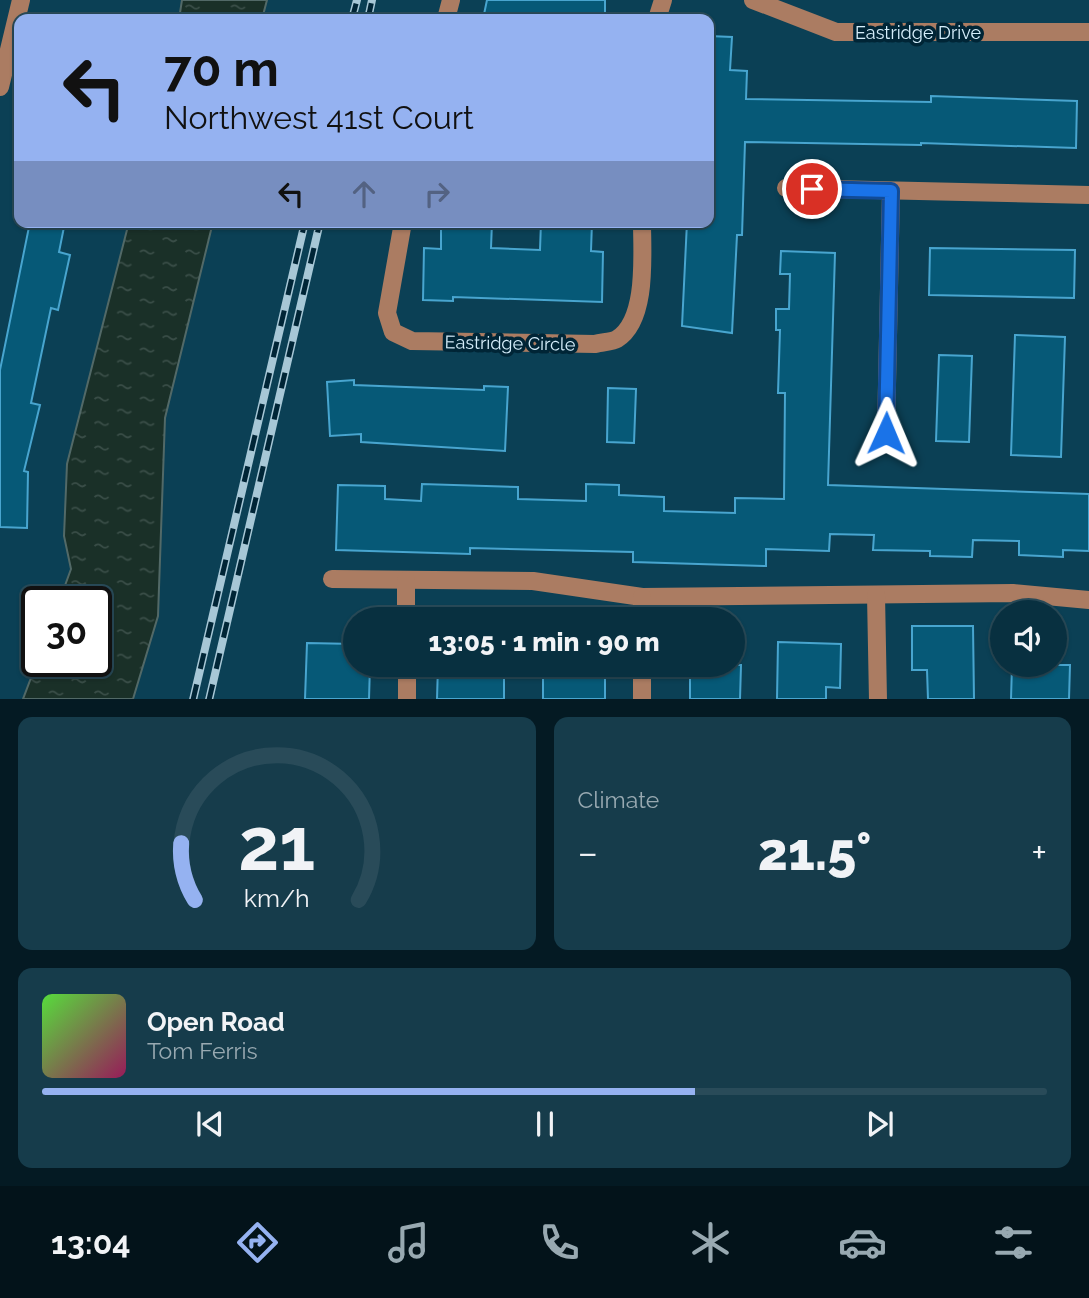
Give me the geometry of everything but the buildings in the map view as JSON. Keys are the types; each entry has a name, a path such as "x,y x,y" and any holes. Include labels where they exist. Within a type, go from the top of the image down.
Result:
{"street":[{"name":"Eastridge Drive","path":"753,0 836,32 1089,32"},
{"path":"0,88 2,68 14,25"},
{"path":"786,188 1089,195"},
{"path":"886,433 891,191"},
{"name":"Eastridge Circle","path":"402,228 387,313 393,332 412,341 596,344 618,339 635,318 641,291 642,228"},
{"path":"332,579 533,581 642,597 1037,594 1089,600"},
{"path":"406,580 406,607"},
{"path":"876,595 878,699"},
{"path":"642,597 642,607"},
{"path":"407,677 407,699"},
{"path":"642,677 642,699"}],"water":[{"path":"182,0 267,0 263,14 180,14"},
{"path":"127,228 212,228 165,418 158,616 133,699 23,699 31,677 112,677 112,586 65,586 71,569 64,536 67,464"}],"railway":[{"path":"353,14 357,0"},
{"path":"369,14 372,0"},
{"path":"193,699 304,228"},
{"path":"209,699 319,228"}],"route":[{"path":"812,189 891,191 886,433"}]}
